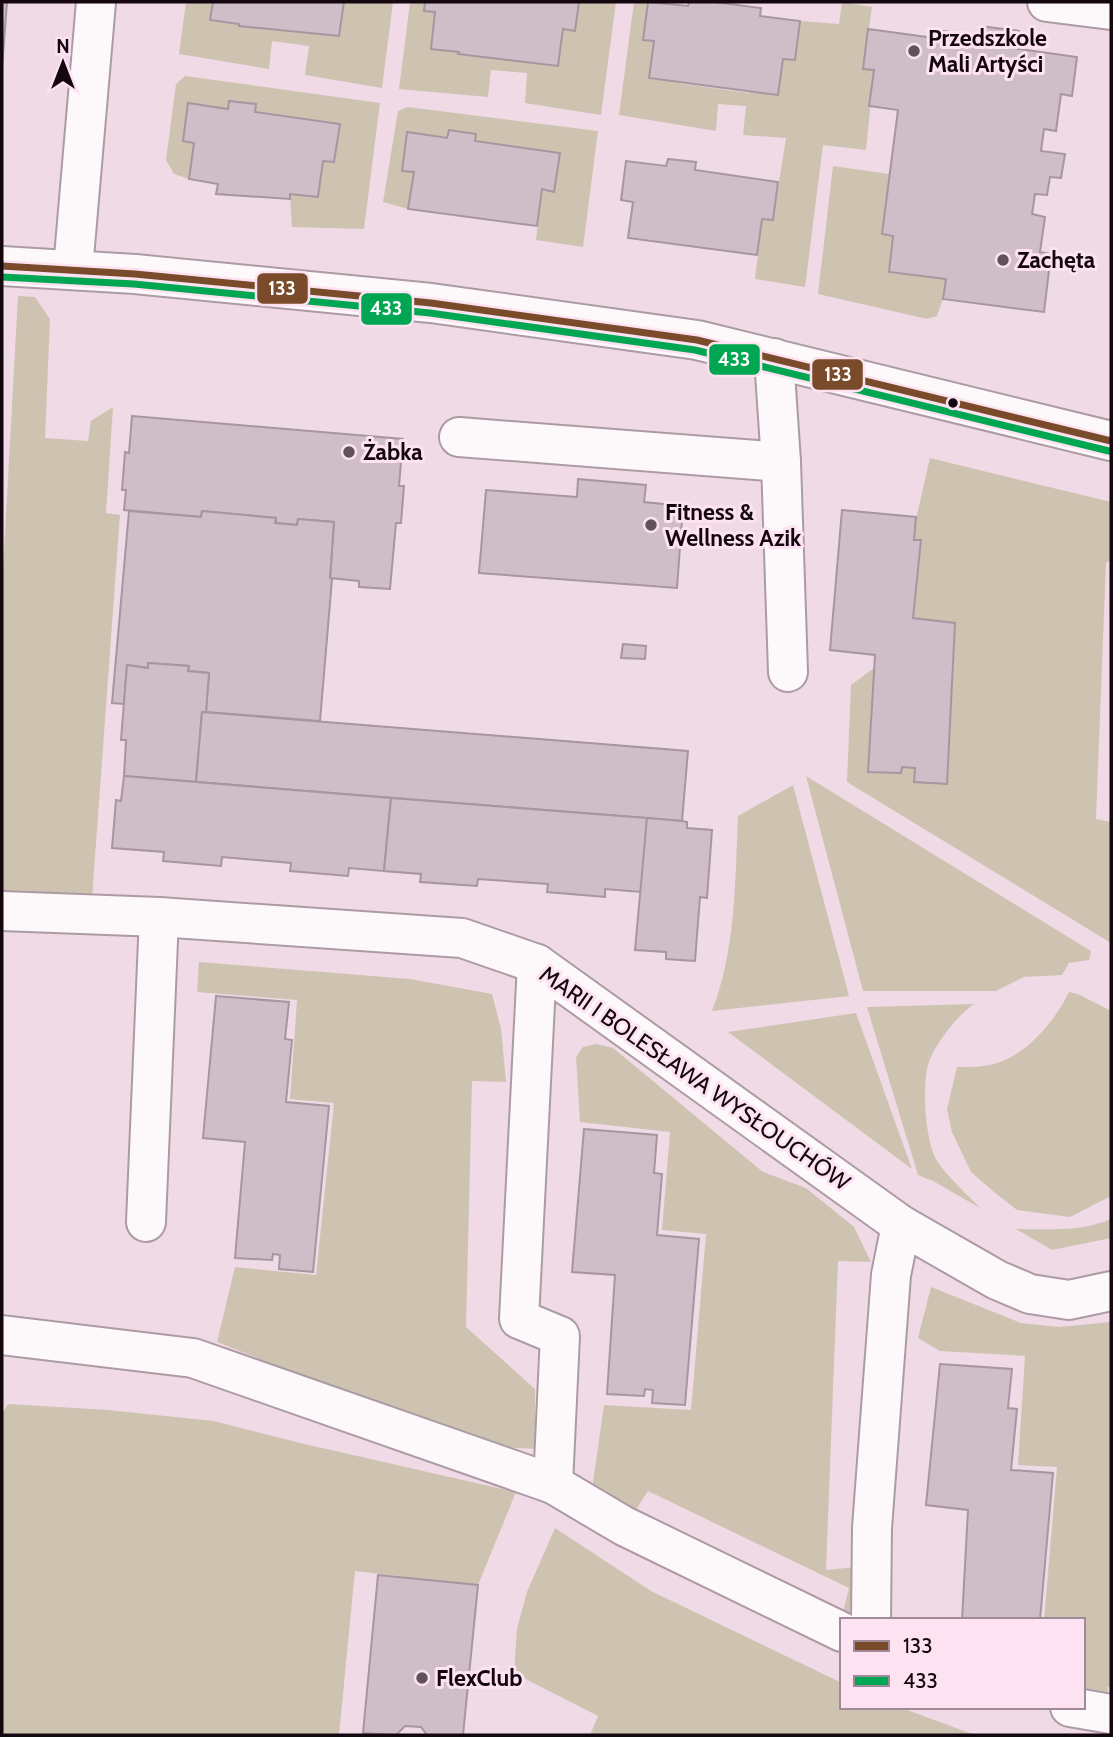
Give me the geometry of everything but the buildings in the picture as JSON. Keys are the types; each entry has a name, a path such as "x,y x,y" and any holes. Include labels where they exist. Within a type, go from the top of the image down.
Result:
{"street":[{"path":"74,269 96,2"},
{"path":"1047,2 1103,7"},
{"path":"2,266 74,269 432,303 697,340 1111,441"},
{"path":"774,358 781,462 788,672"},
{"path":"459,438 781,462"},
{"name":"MARII I BOLESŁAWA WYSŁOUCHÓW","path":"2,911 159,917 462,938 537,964 901,1225 997,1280 1030,1294 1069,1300 1111,1291"},
{"path":"146,1222 159,917"},
{"path":"537,964 519,1319 560,1336 553,1484"},
{"path":"871,1618 872,1528 891,1275 901,1225"},
{"path":"2,1335 193,1358 553,1484 624,1526 840,1631"},
{"path":"1082,1709 1111,1714"}],"shaded area":[{"path":"186,2 213,2 210,19 239,26 338,36 344,2 393,2 382,88 305,75 309,46 272,41 269,69 179,54"},
{"path":"410,2 425,2 424,11 435,12 431,49 558,66 563,29 575,30 579,2 616,2 601,115 525,103 527,73 491,70 488,97 399,89"},
{"path":"634,2 648,2 643,40 654,41 678,83 749,93 783,59 795,60 800,21 839,24 842,2 872,7 863,68 874,70 866,150 823,145 805,287 755,279 762,219 773,220 786,138 743,135 746,106 718,104 716,131 619,115"},
{"path":"185,76 380,103 364,229 292,227 290,194 318,197 323,161 334,162 339,124 255,112 256,104 230,101 228,109 188,103 183,141 194,143 189,179 174,174 166,160 176,84"},
{"path":"408,107 598,131 583,247 536,240 542,189 553,191 475,141 476,134 449,130 447,138 407,132 402,170 414,172 408,209 383,202 398,111"},
{"path":"833,166 889,174 882,234 893,236 889,272 946,279 937,316 927,319 818,294"},
{"path":"18,296 35,297 50,319 45,438 88,441 91,421 113,407 106,513 120,515 92,898 2,894 2,589"},
{"path":"930,458 1111,502 1111,560 1106,563 1096,819 1111,822 1111,943 847,782 851,685 874,668 868,772 901,773 902,767 915,768 914,782 947,784 955,623 912,620 920,540 914,540 916,519"},
{"path":"806,776 1091,951 1089,960 1069,963 1062,975 1024,977 996,991 863,991"},
{"path":"793,785 849,996 712,1011 726,964 730,939 738,816"},
{"path":"199,962 410,979 492,994 501,1029 506,1082 472,1081 466,1327 535,1389 535,1449 475,1445 217,1342 235,1267 316,1275 334,1103 290,1099 297,1000 197,992"},
{"path":"1069,992 1111,1011 1111,1196 1070,1217 1017,1210 971,1172 952,1132 947,1109 957,1067 995,1064 1022,1050 1041,1033"},
{"path":"974,1004 949,1028 930,1059 925,1107 928,1134 937,1161 980,1208 918,1175 867,1007"},
{"path":"856,1013 912,1169 728,1032"},
{"path":"596,1044 613,1048 763,1172 806,1188 854,1227 871,1262 838,1261 826,1570 855,1567 852,1613 842,1617 849,1588 648,1491 633,1514 592,1489 604,1405 691,1410 706,1234 662,1230 670,1132 580,1122 576,1057 583,1047"},
{"path":"1111,1219 1111,1238 1052,1250 1016,1229 1076,1228"},
{"path":"931,1287 1021,1323 1059,1327 1111,1322 1111,1687 1108,1687 1107,1698 1085,1695 1085,1618 1044,1618 1057,1467 1018,1465 1025,1356 940,1351 918,1338"},
{"path":"8,1404 108,1410 214,1421 516,1492 478,1585 355,1571 339,1735 2,1735 2,1414"},
{"path":"555,1528 651,1591 840,1682 840,1709 904,1709 975,1735 590,1735 598,1716 514,1673 517,1628 527,1592"}],"transit line":[{"name":"133","path":"2,266 135,274 431,303 697,340 1111,441"},
{"name":"433","path":"2,277 134,284 430,313 695,350 1109,451"}],"place":[{"name":"Przedszkole Mali Artyści","path":"914,51"},
{"name":"Zachęta","path":"1003,260"},
{"name":"Żabka","path":"349,452"},
{"name":"Fitness & Wellness Azik","path":"651,525"},
{"name":"FlexClub","path":"422,1678"}]}
